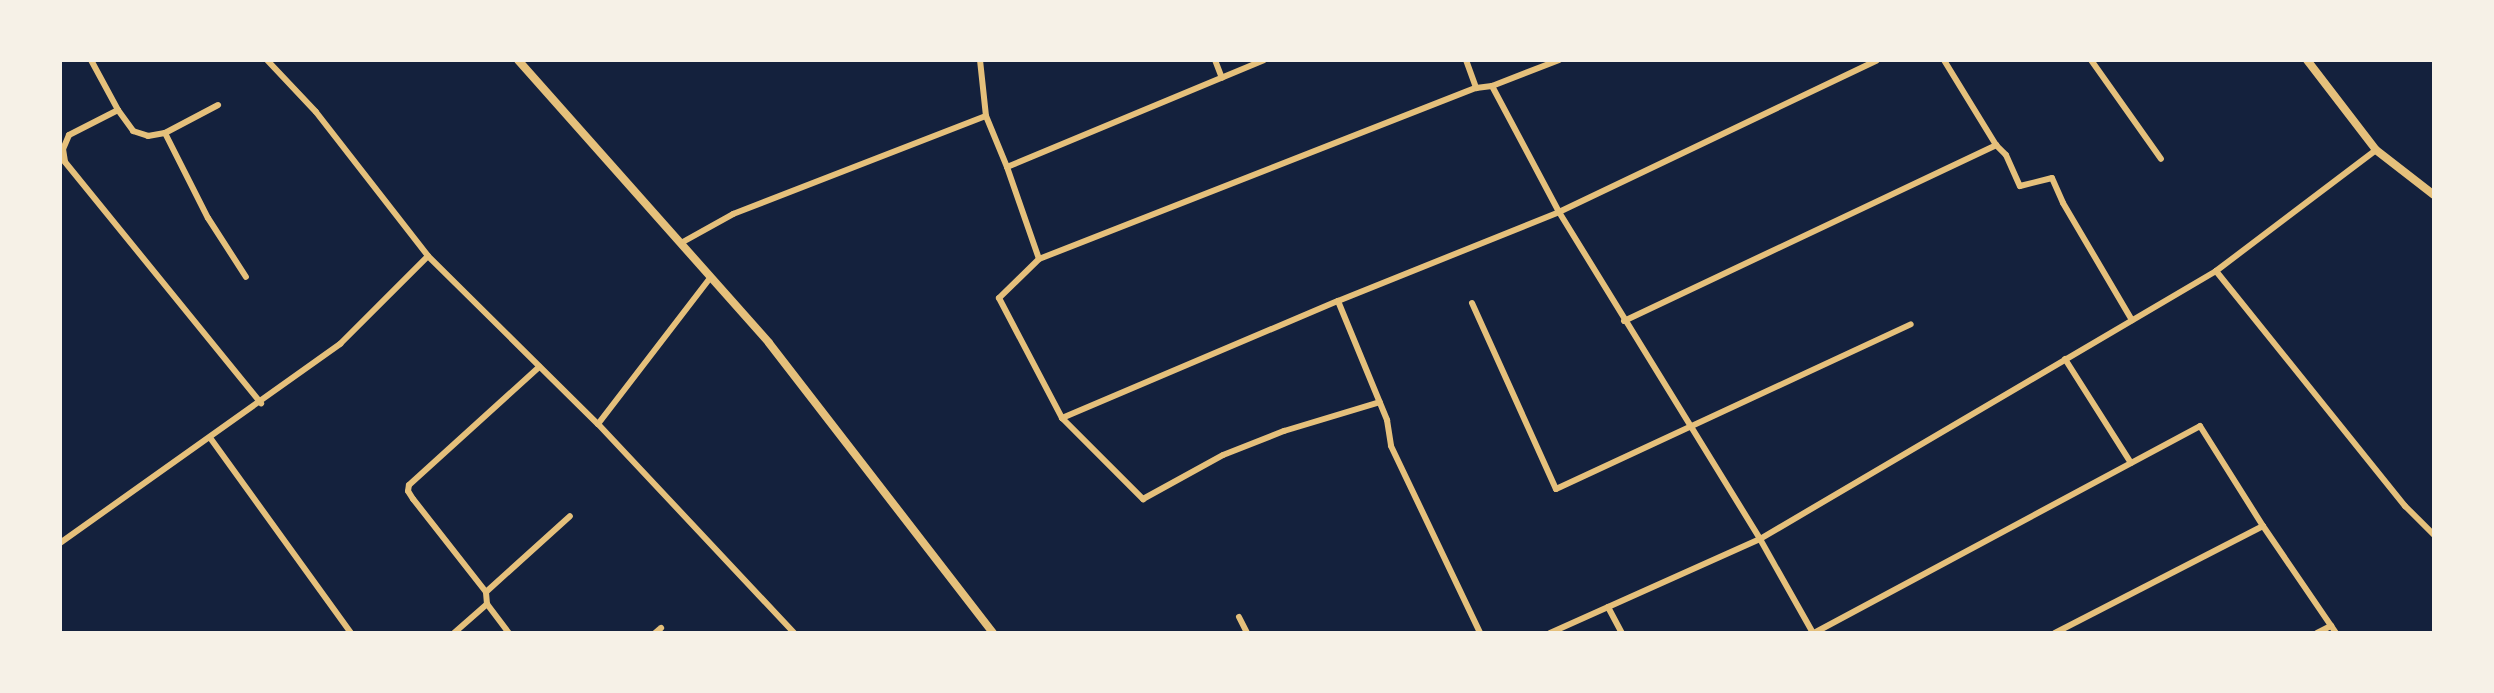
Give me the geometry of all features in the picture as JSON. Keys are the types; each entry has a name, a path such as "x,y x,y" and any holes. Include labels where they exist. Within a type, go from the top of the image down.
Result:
{"street":[{"path":"91,60 133,131 148,136 165,133 218,105"},
{"path":"267,60 316,112 428,256 598,424 794,633"},
{"path":"518,60 787,366 993,633"},
{"path":"980,60 986,116 1039,259"},
{"path":"1215,60 1222,78"},
{"path":"1007,167 1264,60"},
{"path":"1466,60 1476,88"},
{"path":"1380,402 1284,431 1223,455 1143,499 1062,418 999,298 1039,259 1476,88 1492,86 1559,60"},
{"path":"1062,418 1338,301 1559,212 1877,60"},
{"path":"1944,60 1996,145 2006,155 2020,186 2048,176 2052,178 2132,320"},
{"path":"2091,60 2161,159"},
{"path":"2307,60 2376,150 2434,195"},
{"path":"1492,86 1559,212 1689,429 1760,539 1814,633 2200,426 2336,633"},
{"path":"118,110 69,135 63,149 65,162 261,403"},
{"path":"681,243 733,214 986,116"},
{"path":"165,133 208,218 246,277"},
{"path":"1624,321 1996,145"},
{"path":"1550,633 1760,539 2216,271 2376,150"},
{"path":"60,543 211,439 340,344 428,256"},
{"path":"2216,271 2405,506 2434,535"},
{"path":"598,424 711,277"},
{"path":"1338,301 1387,420 1391,446 1480,633"},
{"path":"1472,303 1556,489 1911,324"},
{"path":"2065,359 2131,463"},
{"path":"509,633 487,604 486,592 408,491 409,485 539,367"},
{"path":"211,439 351,633"},
{"path":"486,592 570,516"},
{"path":"2055,633 2263,526"},
{"path":"454,633 487,604"},
{"path":"1608,607 1622,633"},
{"path":"1239,617 1247,633"},
{"path":"2317,633 2331,626"}]}
